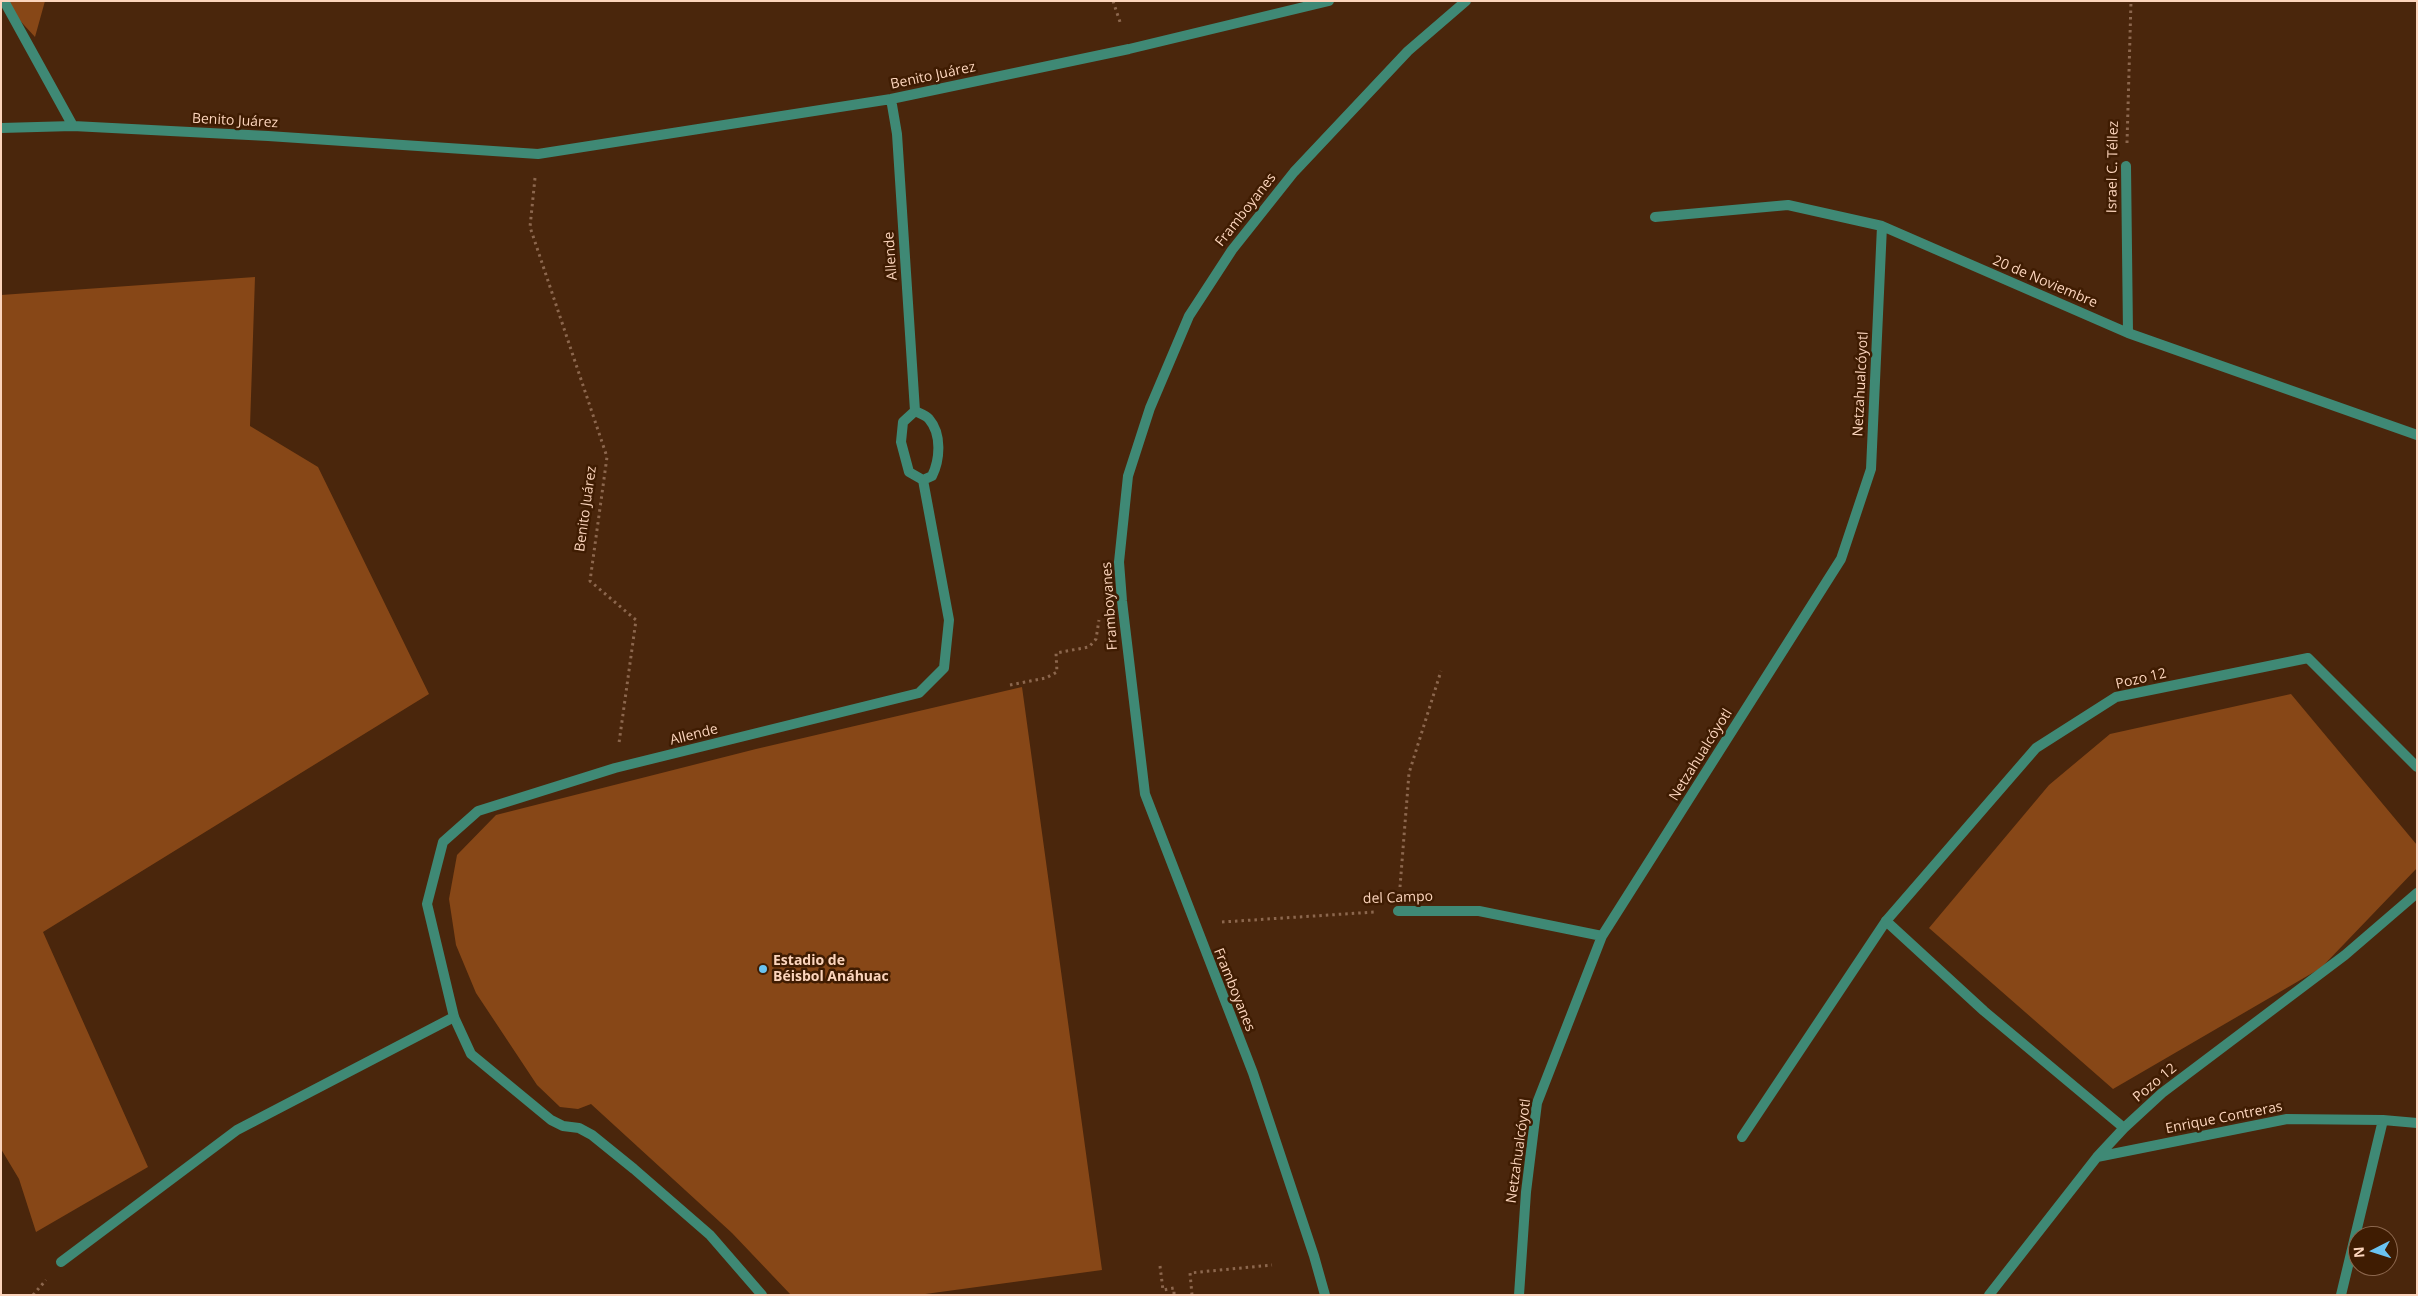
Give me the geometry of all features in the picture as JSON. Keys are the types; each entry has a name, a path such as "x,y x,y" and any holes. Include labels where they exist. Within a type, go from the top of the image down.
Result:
{"street":[{"path":"4,1 73,126"},
{"name":"Benito Juárez","path":"1,128 73,126 268,136 538,154 891,99 1129,49 1329,1"},
{"name":"Framboyanes","path":"1325,1295 1314,1256 1252,1073 1145,794 1120,581 1128,476 1150,408 1189,316 1232,250 1294,172 1408,51 1466,1"},
{"name":"Allende","path":"891,99 897,134 915,411"},
{"name":"Israel C. Téllez","path":"2126,166 2128,333"},
{"name":"20 de Noviembre","path":"1655,217 1788,205 1882,226 2128,333 2417,435"},
{"name":"Netzahualcóyotl","path":"1519,1295 1526,1192 1537,1103 1602,936 1841,559 1871,469 1882,226"},
{"path":"915,411 928,418 936,431 939,455 932,476 922,480 909,472 901,442 903,422 915,411"},
{"name":"Allende","path":"762,1295 710,1235 634,1169 592,1135 579,1128 563,1126 551,1120 471,1054 454,1017 427,904 443,842 478,811 616,768 919,694 944,668 949,620 922,480"},
{"name":"Pozo 12","path":"1742,1137 1886,921 2036,748 2116,697 2308,658 2417,767"},
{"name":"Pozo 12","path":"1989,1295 2097,1158 2124,1128 2162,1093 2345,955 2417,894"},
{"name":"del Campo","path":"1398,911 1479,911 1602,936"},
{"path":"1886,921 1984,1011 2124,1128"},
{"path":"61,1262 236,1130 454,1017"},
{"name":"Enrique Contreras","path":"2097,1158 2287,1118 2383,1120 2417,1123"},
{"path":"2341,1295 2383,1120"}],"path":[{"name":"Israel C. Téllez","path":"2126,166 2132,1"},
{"name":"Benito Juárez","path":"538,154 530,227 607,457 590,581 636,620 616,768"},
{"path":"1010,685 1046,678 1057,672 1056,653 1089,648 1096,639 1100,617"},
{"path":"1398,911 1409,772 1441,671"},
{"name":"del Campo","path":"1194,924 1398,911"},
{"path":"1192,1295 1190,1273 1272,1265"},
{"path":"1160,1266 1163,1290 1174,1288 1174,1295"}],"shaded area":[{"path":"2,1 45,1 35,37"},
{"path":"255,277 250,426 318,467 429,694 43,932 148,1167 36,1232 19,1179 1,1149 1,295"},
{"name":"Estadio de Béisbol Anáhuac","path":"1022,687 1102,1270 918,1295 791,1295 732,1233 591,1104 578,1109 560,1107 537,1085 476,993 456,945 449,899 457,855 496,815 756,749"},
{"path":"2291,694 2417,845 2417,868 2321,968 2113,1089 1929,928 2049,785 2110,734"}],"place":[{"name":"Estadio de Béisbol Anáhuac","path":"763,969"}]}
